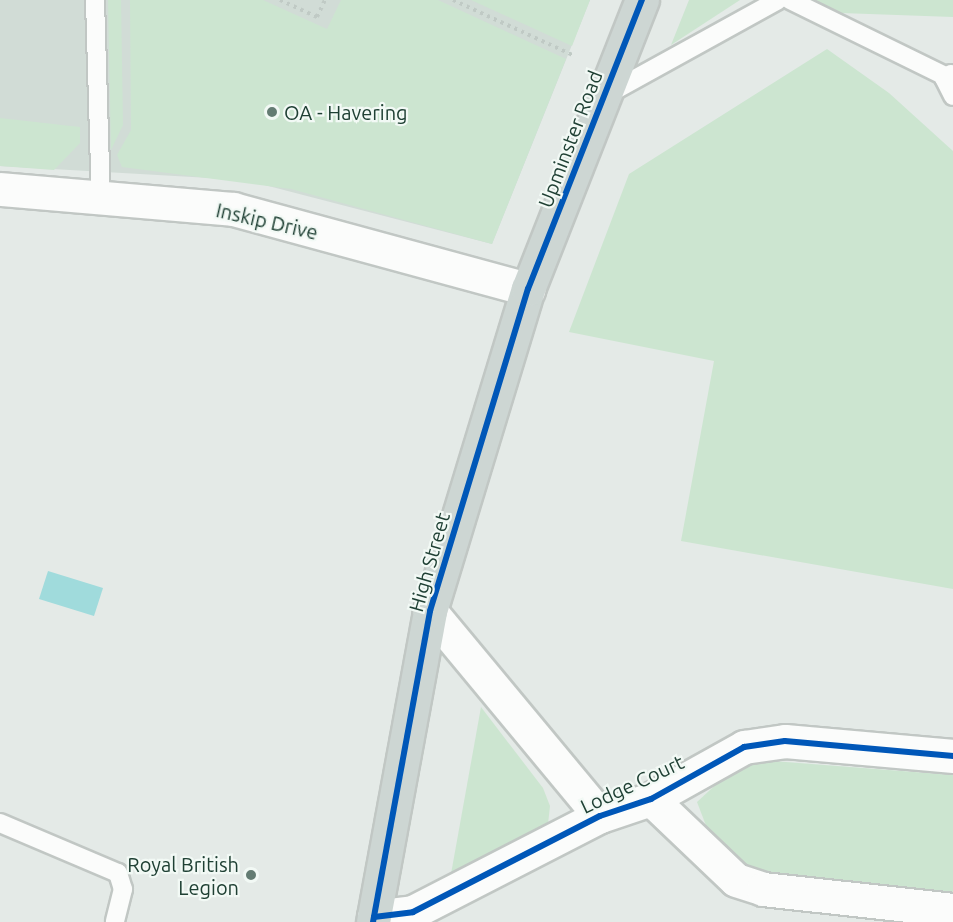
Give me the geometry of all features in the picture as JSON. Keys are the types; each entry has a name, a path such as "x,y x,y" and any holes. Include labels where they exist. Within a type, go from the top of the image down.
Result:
{"main road":[{"name":"Upminster Road","path":"528,289 642,0"},
{"name":"High Street","path":"374,920 430,611 528,289"}],"street":[{"name":"Inskip Drive","path":"0,189 233,209 528,289"},
{"path":"430,611 600,816"},
{"name":"Lodge Court","path":"374,920 413,912 600,816 651,798 761,742 953,756"},
{"name":"Lodge Court","path":"651,798 736,880 763,889 953,910"}],"lane":[{"path":"95,0 101,197"},
{"path":"609,85 778,0"},
{"path":"790,0 950,77 953,96"},
{"path":"0,823 118,873 123,889 115,922"}],"path":[{"path":"280,0 317,17 325,0"},
{"path":"453,0 609,85"}],"shaded area":[{"name":"OA - Havering","path":"0,0 590,0 492,244 245,180 0,166"}],"green space":[{"path":"108,0 121,0 123,125 111,150"},
{"name":"OA - Havering","path":"130,0 263,0 327,29 341,0 438,0 566,59 492,244 291,189 122,167 117,155 131,130"},
{"path":"471,0 590,0 572,46"},
{"path":"689,0 740,0 671,45"},
{"path":"811,0 953,0 953,17 841,13"},
{"path":"827,49 889,93 953,151 953,589 681,541 714,361 569,332 629,174"},
{"path":"0,118 80,127 80,143 54,170 0,166"},
{"path":"481,707 543,788 550,806 548,824 449,885"},
{"path":"773,761 953,775 953,894 768,876 748,868 710,836 697,802 723,778 752,763"}],"water":[{"path":"48,571 103,588 94,616 39,599"}],"cycle path":[{"path":"373,922 430,611 528,289 642,0"},
{"path":"374,917 413,912 600,816 651,799 744,747 785,741 953,756"}],"place":[{"name":"OA - Havering","path":"272,112"},
{"name":"Royal British Legion","path":"251,875"}]}
